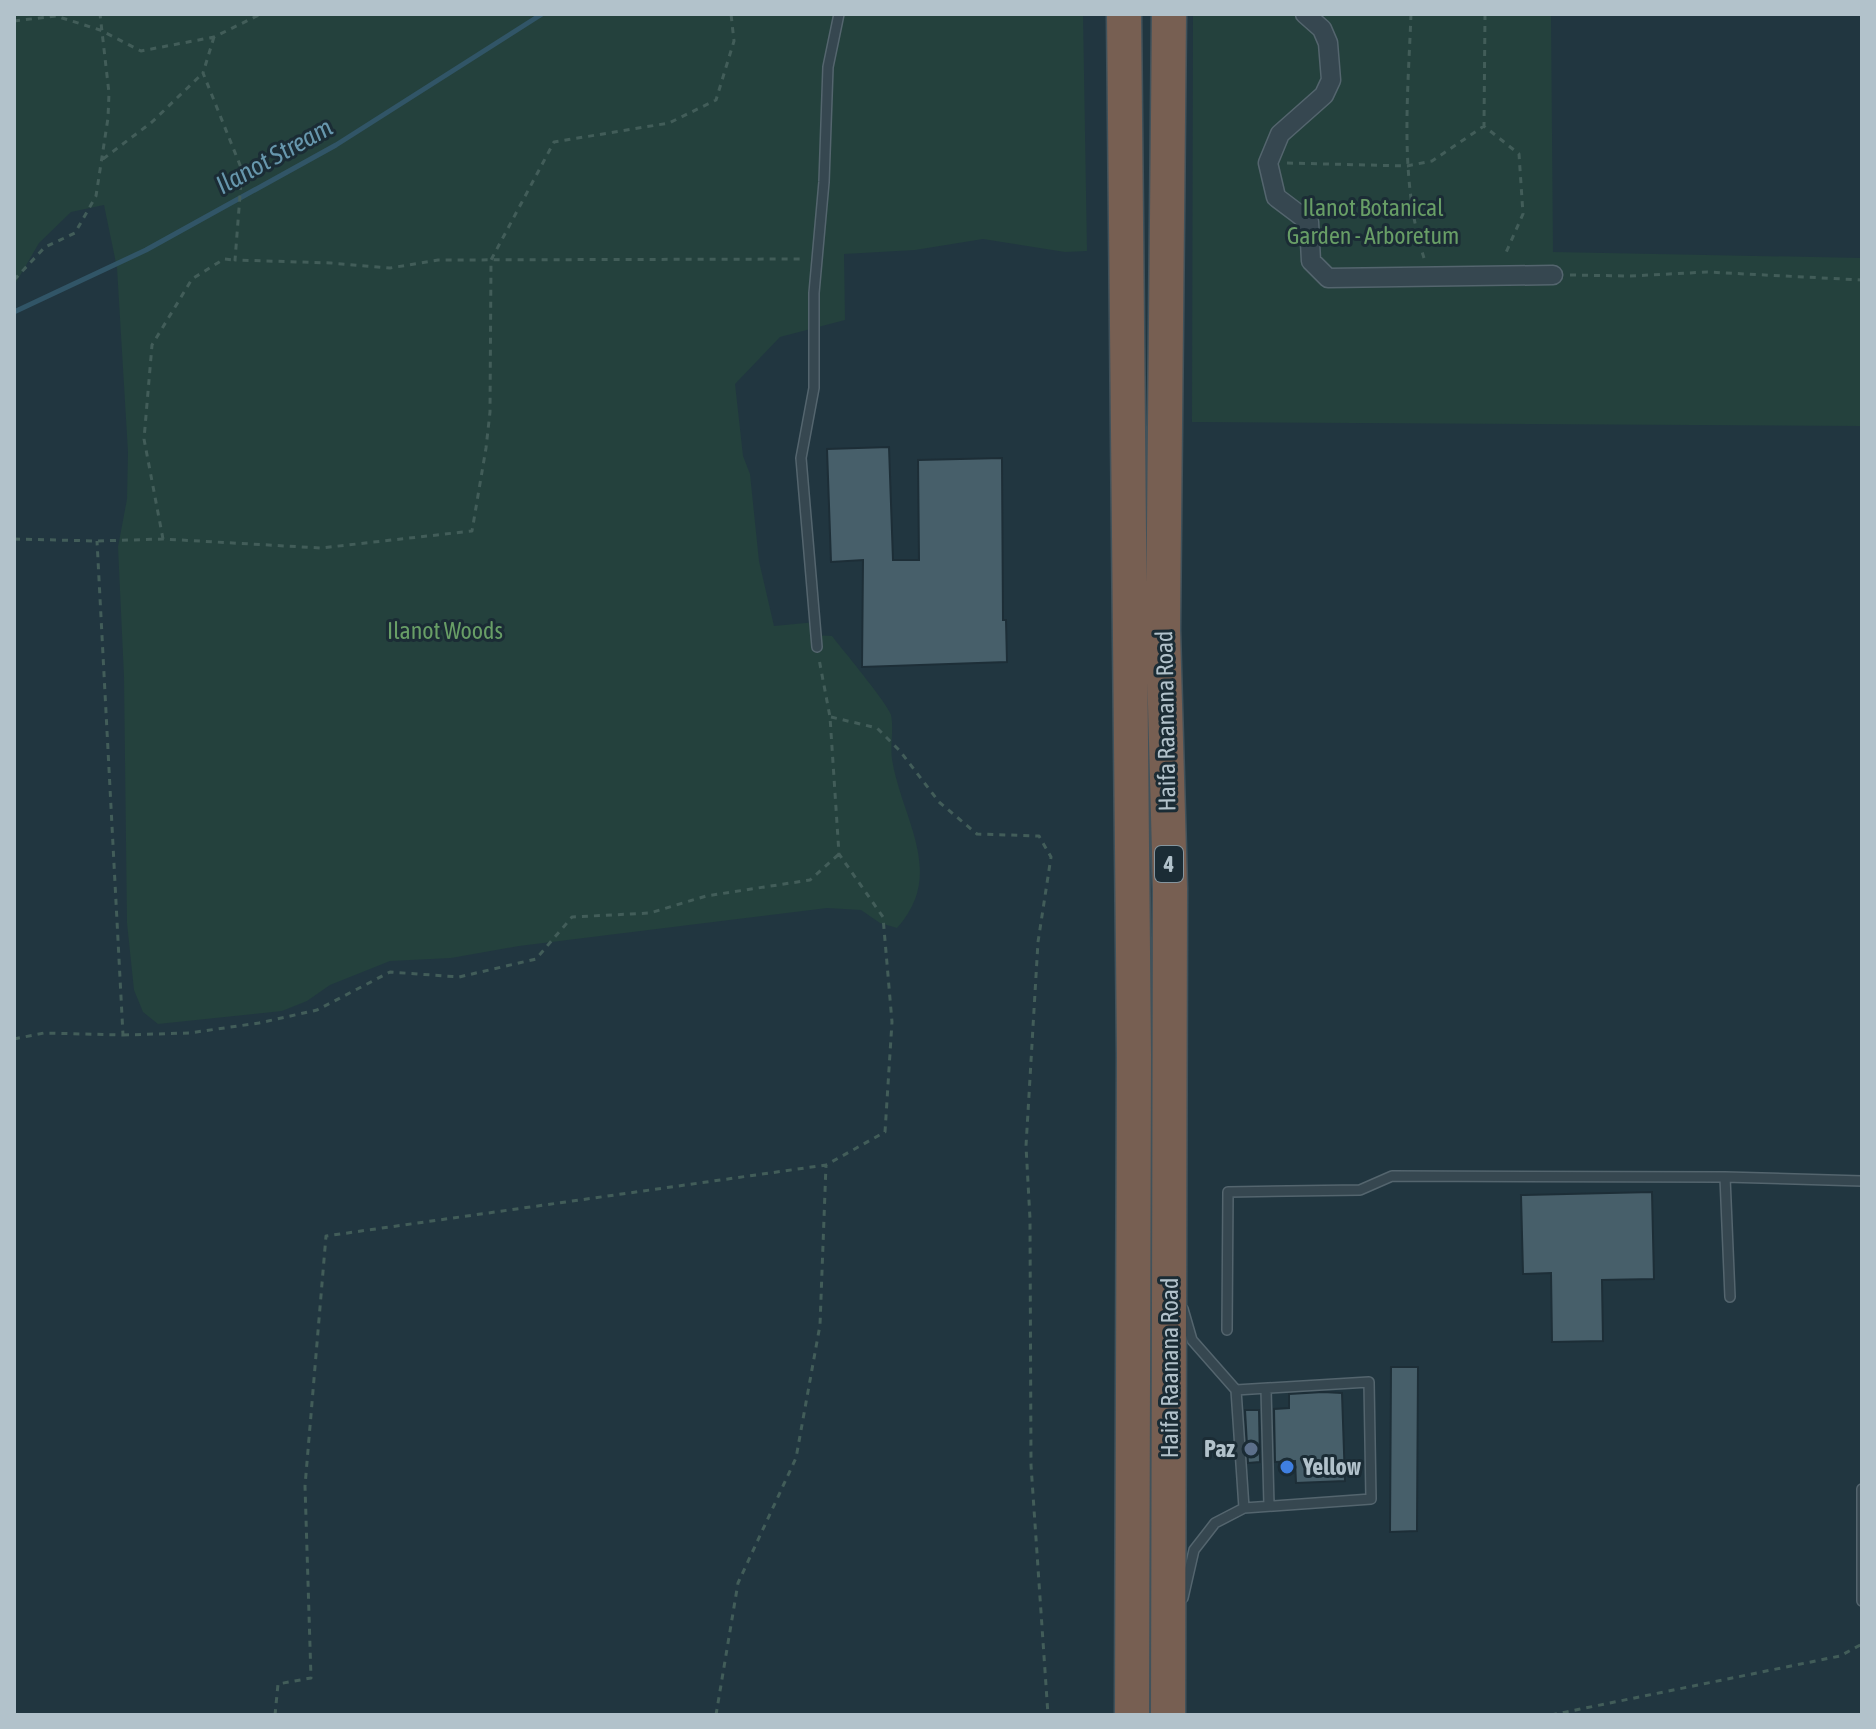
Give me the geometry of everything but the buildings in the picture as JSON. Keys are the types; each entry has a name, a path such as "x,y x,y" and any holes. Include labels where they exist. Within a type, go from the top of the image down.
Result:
{"highway":[{"name":"Haifa Raanana Road","path":"1124,14 1134,1055 1132,1715"},
{"name":"Haifa Raanana Road","path":"1168,1715 1170,889 1163,630 1169,14"}],"street":[{"path":"1305,14 1322,29 1328,43 1331,80 1324,95 1280,134 1268,163 1276,197 1309,222 1311,261 1328,278 1553,275"}],"lane":[{"path":"817,647 801,458 814,388 814,293 824,182 828,67 839,14"},
{"path":"1227,1330 1228,1192 1360,1190 1392,1176 1725,1177 1862,1181"},
{"path":"1725,1177 1730,1297"},
{"path":"1170,1267 1192,1340 1236,1390 1244,1508"},
{"path":"1168,1668 1194,1550 1215,1523 1244,1508 1371,1499 1369,1382 1236,1390"},
{"path":"1266,1389 1269,1506"},
{"path":"1862,1489 1862,1601"}],"path":[{"path":"14,280 45,247 75,233 96,196 109,93 100,14"},
{"path":"14,21 56,16 100,30 141,51 214,37 261,14"},
{"path":"14,539 163,539 321,548 472,531 490,412 491,260 554,142 669,123 716,100 734,41 731,14"},
{"path":"1411,14 1407,166 1417,238 1430,277"},
{"path":"1484,126 1485,14"},
{"path":"103,159 152,122 203,73 214,37"},
{"path":"203,73 242,170 235,260"},
{"path":"1268,163 1407,166 1432,161 1484,126"},
{"path":"1484,126 1519,154 1523,214 1496,276"},
{"path":"163,539 144,439 152,345 192,279 224,259 390,268 438,260 817,259"},
{"path":"1553,275 1630,276 1707,272 1862,280"},
{"path":"97,541 123,1035"},
{"path":"275,1715 278,1684 311,1678 305,1486 326,1236 826,1165 885,1132 892,1022 883,917 839,854 830,717 817,647"},
{"path":"830,717 877,728 900,751 939,802 977,834 1039,836 1051,857 1038,942 1026,1146 1030,1219 1031,1465 1048,1715"},
{"path":"14,1039 44,1033 189,1033 259,1023 317,1010 390,972 459,977 536,959 572,917 650,913 706,896 810,880 839,854"},
{"path":"716,1715 738,1583 796,1458 820,1325 826,1165"},
{"path":"1551,1715 1840,1656 1862,1644"}],"green space":[{"name":"Ilanot Woods","path":"14,14 1083,14 1087,251 1065,252 983,239 915,250 844,254 845,320 780,337 735,384 743,456 750,474 759,561 774,626 816,622 815,635 832,636 891,715 892,759 917,845 920,866 919,887 912,907 897,928 880,923 861,910 827,908 519,946 451,958 390,961 330,985 307,1001 282,1011 158,1024 143,1012 134,990 127,923 124,677 118,547 127,499 128,452 117,268 104,205 71,212 39,243 14,286"},
{"name":"Ilanot Botanical Garden - Arboretum","path":"1193,14 1551,14 1553,252 1862,258 1862,426 1192,422"}],"waterway":[{"name":"Ilanot Stream","path":"14,312 146,250 336,145 542,14"}],"place":[{"name":"Paz","path":"1251,1449"},
{"name":"Yellow","path":"1287,1467"}]}
